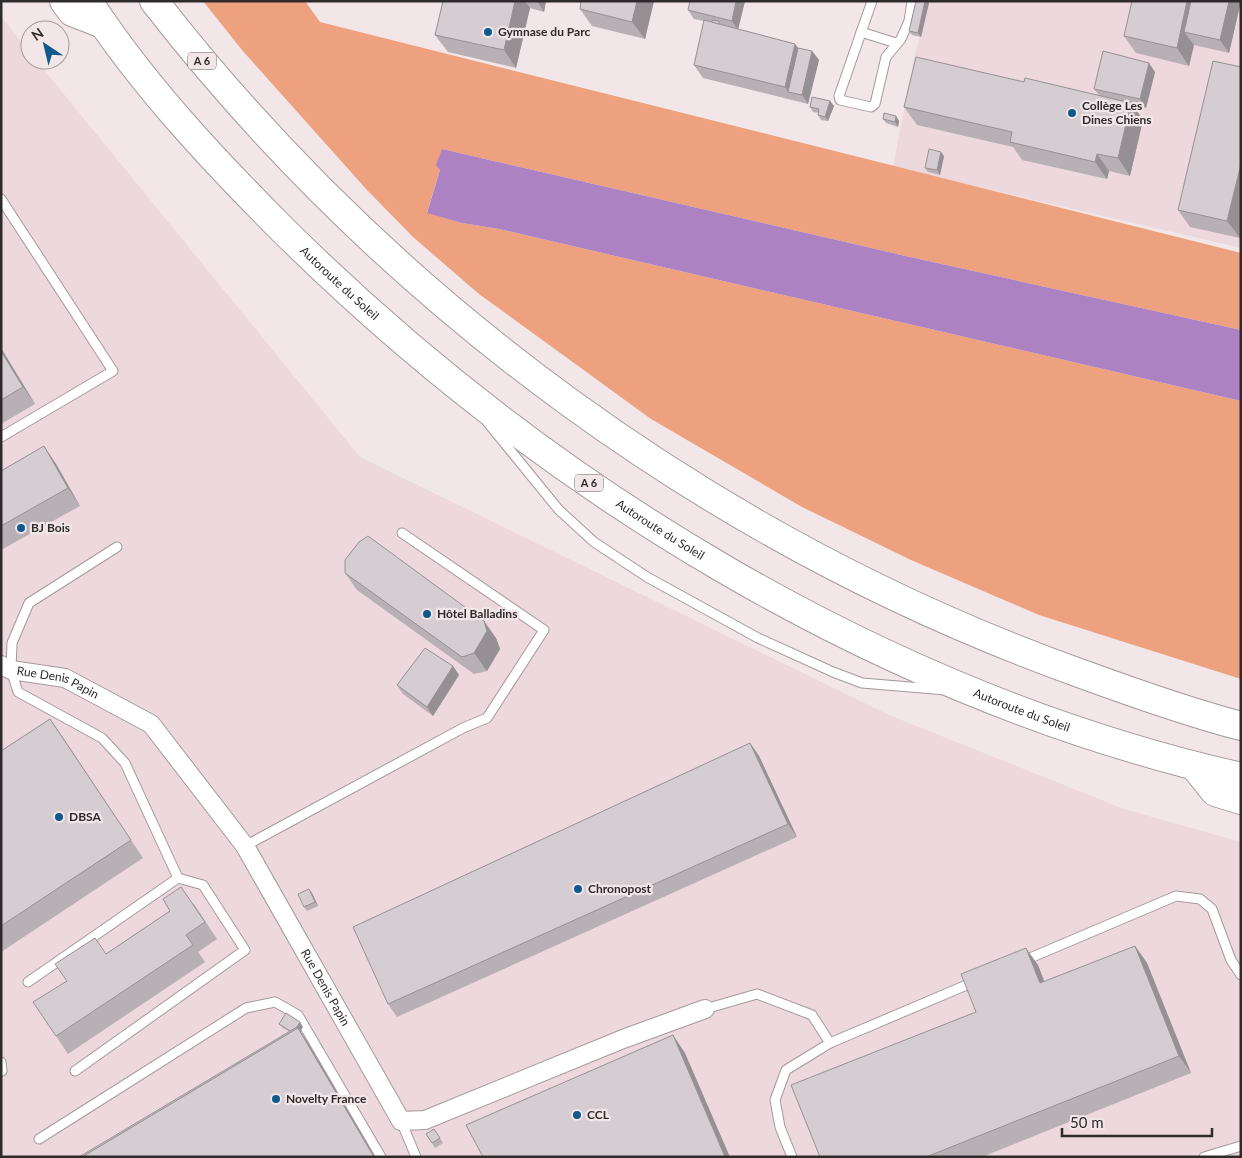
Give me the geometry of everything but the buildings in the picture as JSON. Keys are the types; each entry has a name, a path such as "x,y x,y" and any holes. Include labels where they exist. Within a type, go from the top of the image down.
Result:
{"highway":[{"path":"64,1 72,12 103,24"},
{"name":"Autoroute du Soleil","path":"88,1 103,24 183,124 249,196 318,265 378,320 460,388 525,438 610,498 726,570 844,633 977,693 1063,726 1195,767 1241,777"},
{"name":"A 6","path":"154,1 253,119 377,244 495,347 651,460 752,521 826,562 964,629 1144,696 1241,726"},
{"path":"1195,767 1215,792 1241,800"}],"street":[{"name":"Rue Denis Papin","path":"4,671 65,678 151,724 245,846 400,1121"},
{"path":"400,1121 426,1120 623,1039 705,1009"}],"lane":[{"path":"872,1 839,96 840,100 871,107 875,104 886,57 901,39 909,21 912,1"},
{"path":"861,32 896,43"},
{"path":"1,199 113,372 1,437"},
{"path":"460,388 559,510 594,542 647,578 806,662 862,683 977,693"},
{"path":"245,846 464,728 487,718 544,630 402,533"},
{"path":"75,1071 245,950 203,885 178,878 125,762 102,738 18,692 4,671 12,643 29,603 117,547"},
{"path":"28,982 178,878"},
{"path":"1012,966 1176,896 1200,899 1212,909 1231,960 1241,975"},
{"path":"792,1157 780,1126 775,1100 786,1070 830,1042 985,977"},
{"path":"705,1009 757,994 812,1015 830,1042"},
{"path":"39,1139 246,1008 275,1002 298,1015 381,1157"},
{"path":"1,1062 2,1070"},
{"path":"400,1121 416,1157"},
{"path":"1204,1157 1241,1146"}],"shaded area":[{"path":"203,1 305,1 320,22 1241,253 1241,330 910,257 442,149 440,170 427,212 462,223 499,229 1241,401 1241,679 1039,615 911,560 802,507 651,419 479,294 413,237 367,190 242,50"},
{"name":"Collège Les Dines Chiens","path":"929,1 1241,1 1241,248 893,167 914,58"},
{"path":"1,17 20,40 20,70 44,70 360,457 889,715 1124,809 1241,842 1241,1157 1,1157"},
{"path":"442,149 910,257 1241,330 1241,401 499,229 462,223 427,213 440,170 436,165"}],"place":[{"name":"Gymnase du Parc","path":"488,32"},
{"name":"Collège Les Dines Chiens","path":"1072,113"},
{"name":"BJ Bois","path":"21,528"},
{"name":"Hôtel Balladins","path":"427,614"},
{"name":"DBSA","path":"59,817"},
{"name":"Chronopost","path":"578,889"},
{"name":"Novelty France","path":"276,1099"},
{"name":"CCL","path":"577,1115"}]}
